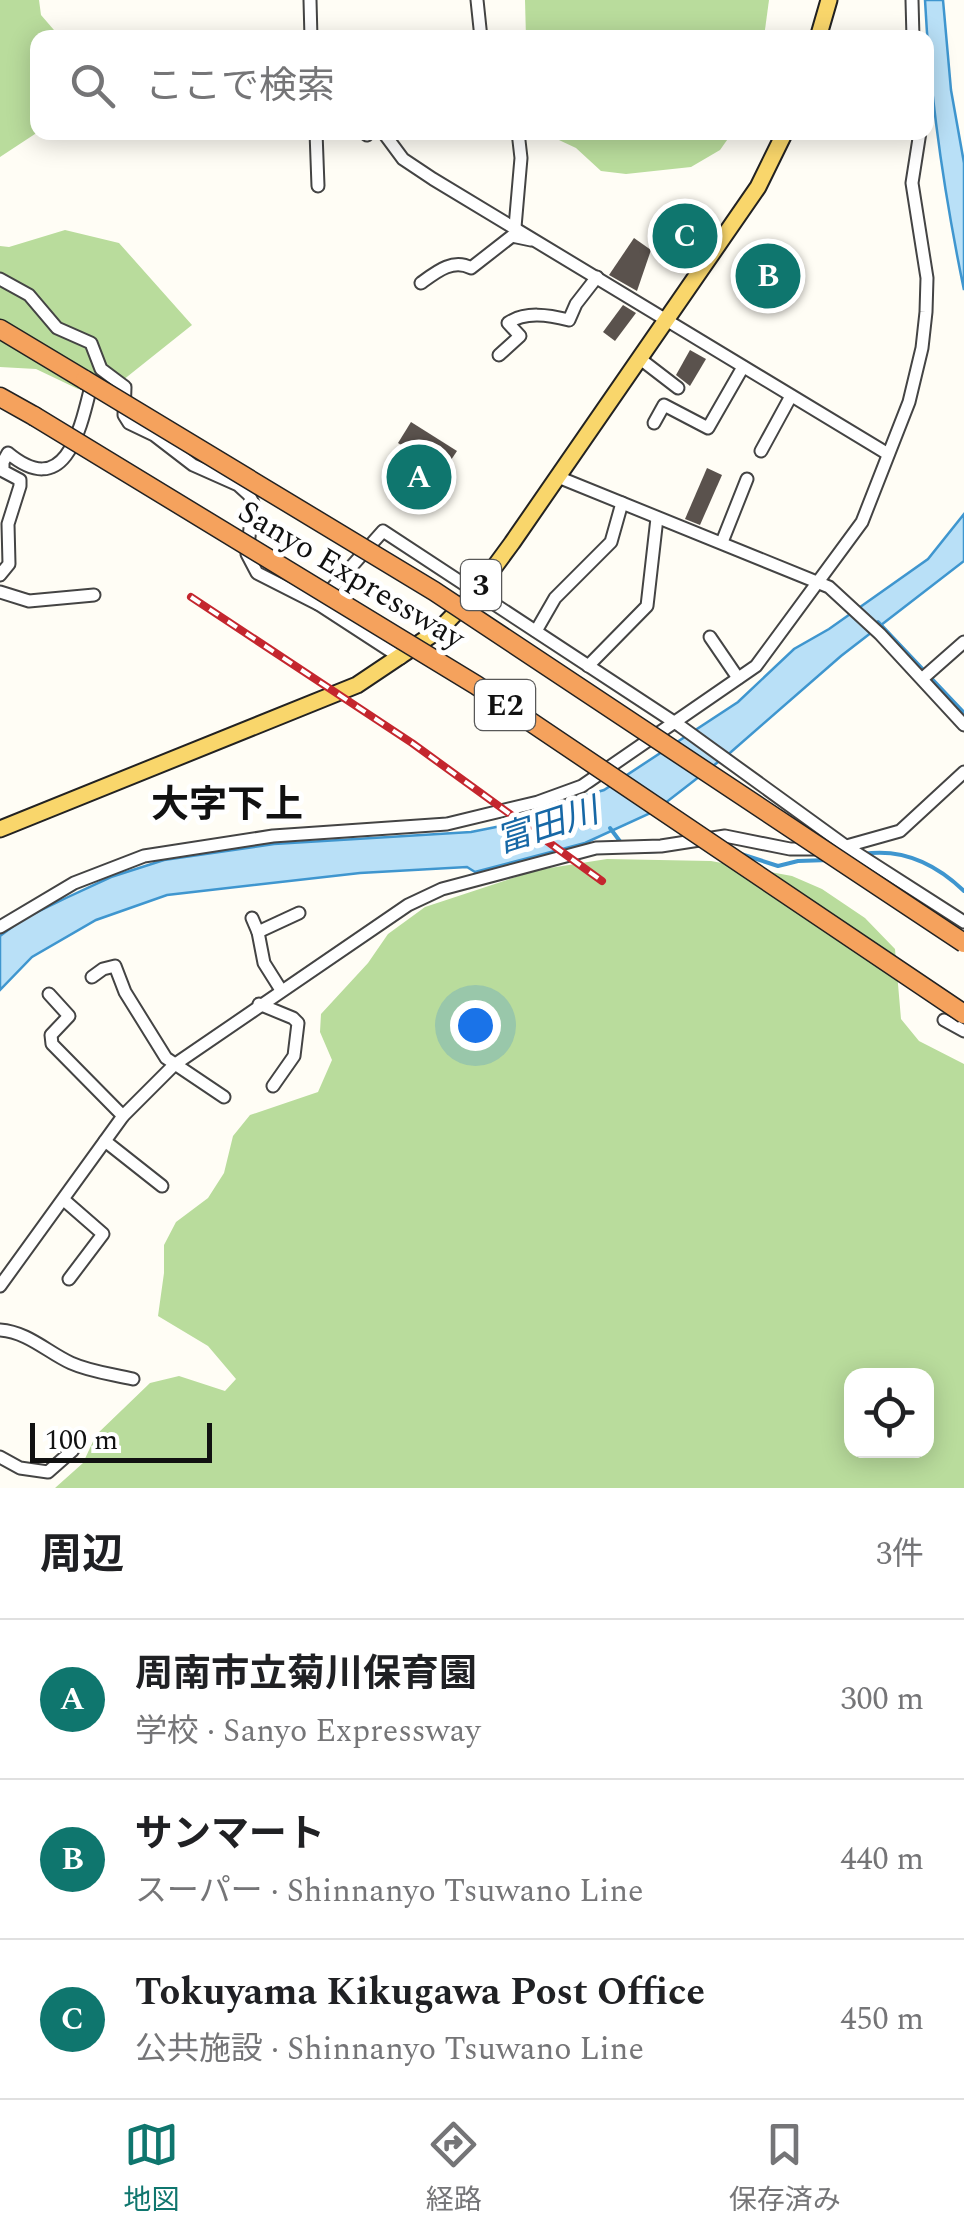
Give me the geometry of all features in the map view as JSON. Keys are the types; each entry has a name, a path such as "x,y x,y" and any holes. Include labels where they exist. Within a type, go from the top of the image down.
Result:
{"highway":[{"name":"Sanyo Expressway","path":"0,329 93,375 434,591 964,943"},
{"name":"Sanyo Expressway","path":"0,397 476,685 964,1014"}],"main road":[{"path":"821,30 830,0"},
{"name":"3","path":"0,830 357,685 438,630 476,592 558,477 758,187 781,140"}],"street":[{"path":"310,0 311,30"},
{"path":"477,0 480,30"},
{"path":"912,0 913,30"},
{"path":"316,140 318,186"},
{"path":"390,140 403,159 888,454"},
{"path":"516,227 519,140"},
{"path":"0,927 74,883 144,856 273,836 448,824 538,802 582,786 677,724 738,678 767,653 862,522 909,402 926,312 924,258 912,183 920,140"},
{"path":"421,283 442,268 463,264 471,268 512,236 536,238"},
{"path":"499,355 520,336 508,323 514,318 533,315 569,320 597,276"},
{"path":"0,279 30,295 57,328 91,343 98,355 76,438 60,461 50,470 37,471 4,450"},
{"path":"639,358 678,388"},
{"path":"654,424 664,405 708,428 744,367"},
{"path":"93,375 125,387 124,416 129,424 154,435 193,465 238,485 249,495 253,503 247,554 257,572 318,604 402,658"},
{"path":"761,451 790,396"},
{"path":"0,576 11,554 5,514 20,486 20,480 3,471 4,450"},
{"path":"558,477 818,581 880,634 964,725"},
{"path":"722,542 747,478"},
{"path":"536,631 555,598 611,542 622,503"},
{"path":"588,666 647,606 657,518"},
{"path":"318,604 383,531 677,724 846,847 964,922"},
{"path":"0,592 29,601 94,595"},
{"path":"710,636 738,678"},
{"path":"923,678 964,642"},
{"path":"0,1286 124,1116 174,1065 408,904 442,889 579,851 660,846 725,836 790,850 846,847 900,830 964,772"},
{"path":"258,932 299,913"},
{"path":"252,918 264,963 280,990"},
{"path":"92,976 115,966 125,992 166,1058 224,1097"},
{"path":"50,994 70,1016 51,1034 52,1044 124,1116"},
{"path":"259,1004 298,1023 294,1056 274,1086"},
{"path":"944,1020 964,1031"},
{"path":"105,1142 162,1186"},
{"path":"64,1200 103,1234 69,1279"},
{"path":"0,1330 25,1336 86,1369 133,1378"},
{"path":"0,1457 48,1472 73,1450"}],"green space":[{"path":"0,0 39,0 41,15 54,30 30,30 30,137 0,157"},
{"path":"525,0 769,0 765,30 526,30"},
{"path":"559,140 727,140 720,150 691,167 626,174 601,171 576,148"},
{"path":"65,230 119,243 192,325 108,392 78,389 36,369 0,367 0,246 9,247"},
{"path":"607,859 711,861 792,876 822,889 865,918 895,949 901,1019 919,1041 964,1064 964,1488 55,1488 83,1463 96,1435 150,1383 179,1376 225,1391 236,1379 208,1346 158,1316 164,1245 176,1222 208,1198 224,1173 233,1136 250,1115 318,1092 332,1060 320,1032 321,1014 368,963 388,934 425,907 537,870"}],"water":[{"path":"925,0 943,0 951,90 964,163 964,290 934,105 934,30 927,30"},
{"name":"富田川","path":"964,514 964,561 841,656 731,752 655,811 585,843 475,872 467,867 360,873 167,895 96,920 32,957 0,990 0,936 23,919 111,877 164,860 274,844 471,832 506,825 542,808 604,790 738,702 794,649 928,559"}],"building":[{"path":"688,213 704,224 682,258 665,247"},
{"path":"634,238 651,250 637,291 609,275"},
{"path":"763,246 797,265 774,306 740,288"},
{"path":"623,305 636,313 615,341 603,332"},
{"path":"690,350 706,359 690,386 676,375"},
{"path":"411,422 457,451 443,472 398,443"},
{"path":"707,468 722,475 700,525 685,519"}],"waterway":[{"path":"878,622 964,713"},
{"name":"富田川","path":"610,828 622,844"},
{"path":"638,852 658,851"},
{"path":"863,854 891,853 918,860 964,891"},
{"path":"741,854 778,866 829,860"}],"railway":[{"path":"191,597 412,743 602,881"}],"place":[{"name":"Tokuyama Kikugawa Post Office","path":"685,236"},
{"name":"サンマート","path":"768,276"},
{"name":"周南市立菊川保育園","path":"419,477"}],"district":[{"name":"大字下上","path":"227,804"}]}
